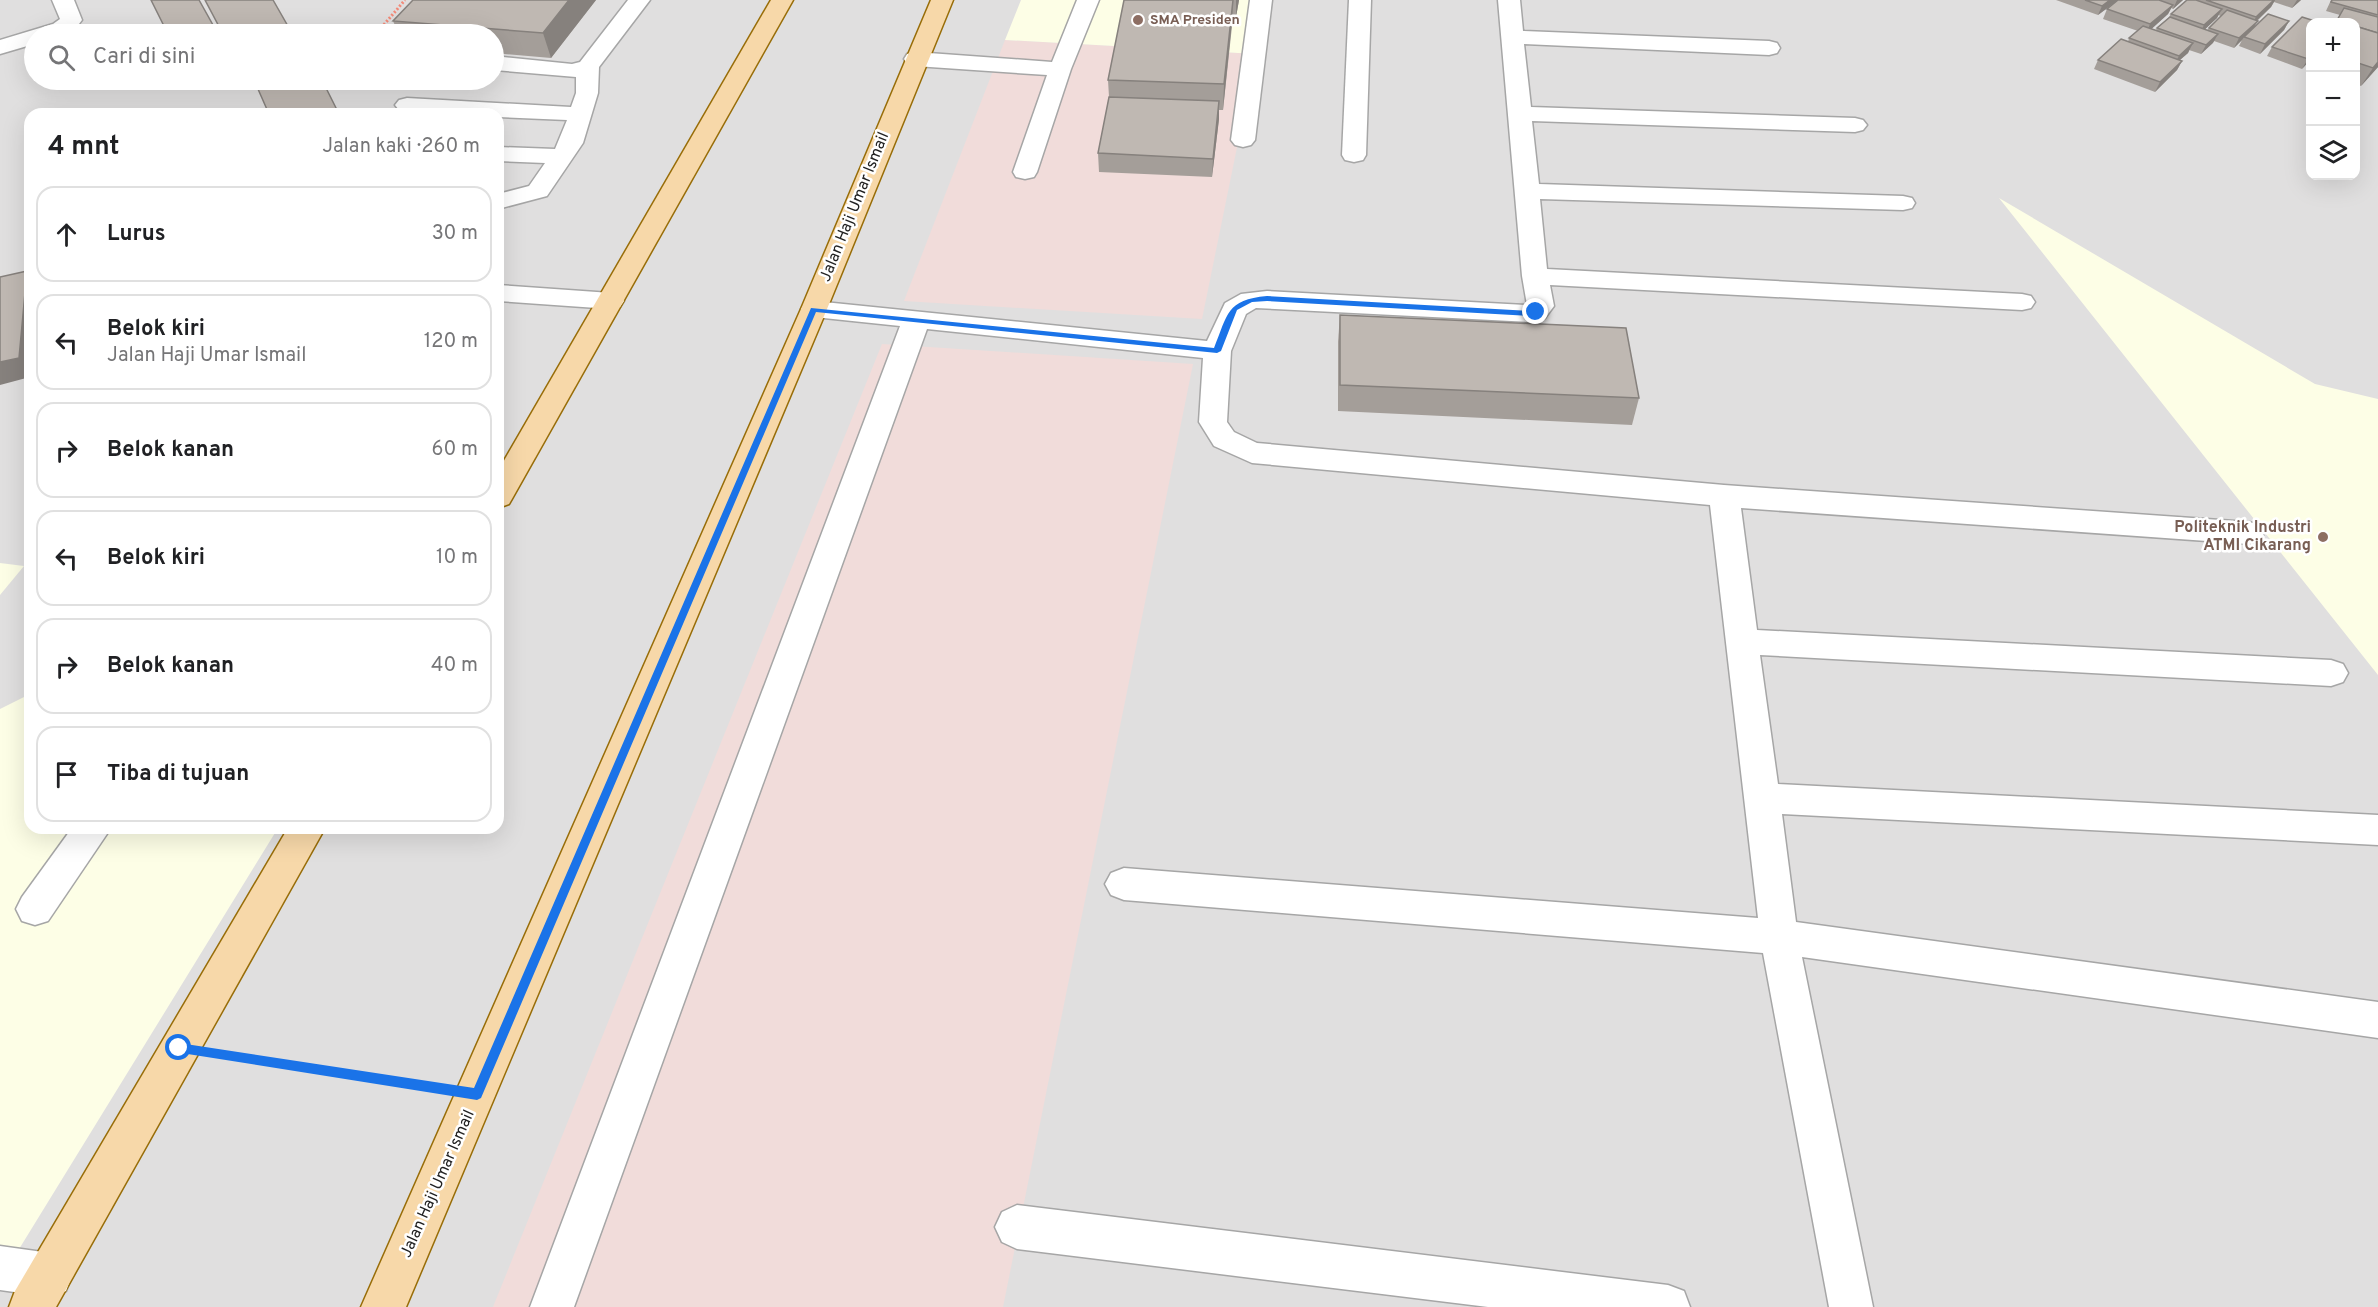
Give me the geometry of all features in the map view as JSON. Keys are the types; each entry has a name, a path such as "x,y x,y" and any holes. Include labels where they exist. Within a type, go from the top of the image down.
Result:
{"main road":[{"path":"504,487 782,0"},
{"name":"Jalan Haji Umar Ismail","path":"383,1307 477,1094 814,309 915,59 942,0"},
{"path":"40,1291 304,834"}],"street":[{"path":"63,0 71,20 67,24"},
{"path":"504,200 538,191 562,156 571,142 587,93 588,67 639,0"},
{"path":"1025,172 1060,69 1088,0"},
{"path":"1243,140 1261,0"},
{"path":"1354,155 1360,0"},
{"path":"1509,0 1535,276 1541,306 1536,312 1529,314 1267,299 1250,300 1234,309 1217,351 1213,422 1224,439 1252,453 1724,496 2249,533"},
{"path":"1512,37 1769,48"},
{"path":"0,46 24,40"},
{"path":"915,59 1060,69"},
{"path":"504,64 572,71 588,67"},
{"path":"407,105 465,108"},
{"path":"504,110 580,114"},
{"path":"1520,114 1856,125"},
{"path":"504,154 562,156"},
{"path":"1528,191 1903,203"},
{"path":"1535,276 2022,302"},
{"path":"504,293 611,301"},
{"path":"814,309 1217,351"},
{"path":"552,1307 916,321"},
{"path":"1724,496 1779,937 1851,1307"},
{"path":"1743,642 2331,673"},
{"path":"1761,798 2378,830"},
{"path":"35,909 89,834"},
{"path":"1124,884 1779,937 2378,1020"},
{"path":"1017,1227 1668,1307"},
{"path":"0,1268 40,1291"}],"path":[{"path":"385,24 405,0"},
{"path":"179,1048 477,1094"}],"shaded area":[{"path":"0,0 2378,0 2378,1307 0,1307"},
{"name":"SMA Presiden","path":"1021,0 1267,0 1256,54 1005,40"},
{"path":"1005,40 1256,54 1202,319 904,301"},
{"name":"Politeknik Industri ATMI Cikarang","path":"1999,198 2315,384 2378,399 2378,675"},
{"path":"882,344 1193,364 1003,1307 493,1307"},
{"path":"0,563 24,566 0,595"},
{"path":"24,697 24,834 274,834 0,1280 0,709"}],"building":[{"path":"151,0 199,0 212,24 163,24"},
{"path":"205,0 273,0 287,24 218,24"},
{"path":"413,0 569,0 543,33 504,30 504,24 430,24 393,21"},
{"path":"1124,0 1233,0 1224,84 1108,80"},
{"path":"2085,0 2110,0 2102,6"},
{"path":"2118,0 2159,0 2173,5 2150,24 2107,9"},
{"path":"2187,0 2196,0 2222,9 2204,25 2171,14"},
{"path":"2206,0 2274,0 2256,17"},
{"path":"2332,0 2378,0 2378,15 2331,2"},
{"path":"2344,8 2378,17 2378,33 2360,28 2360,18 2338,18"},
{"path":"2227,10 2258,21 2239,38 2209,28"},
{"path":"2268,14 2289,21 2265,44 2244,37"},
{"path":"2170,17 2218,34 2206,45 2157,28"},
{"path":"2302,17 2306,18 2306,58 2272,47"},
{"path":"2143,26 2193,43 2179,56 2129,38"},
{"path":"2360,28 2378,33 2378,62 2373,68 2360,64"},
{"path":"2121,39 2182,61 2160,82 2098,60"},
{"path":"258,90 327,90 336,108 266,108"},
{"path":"1109,97 1219,101 1213,159 1098,153"},
{"path":"24,272 24,304 19,358 0,362 0,277"},
{"path":"1340,315 1626,328 1639,398 1340,385"}],"place":[{"name":"SMA Presiden","path":"1138,20"},
{"name":"Politeknik Industri ATMI Cikarang","path":"2323,537"}],"route":[{"path":"179,1048 477,1094 814,309 1217,351 1234,309 1250,300 1267,299 1529,314 1536,312"}]}
